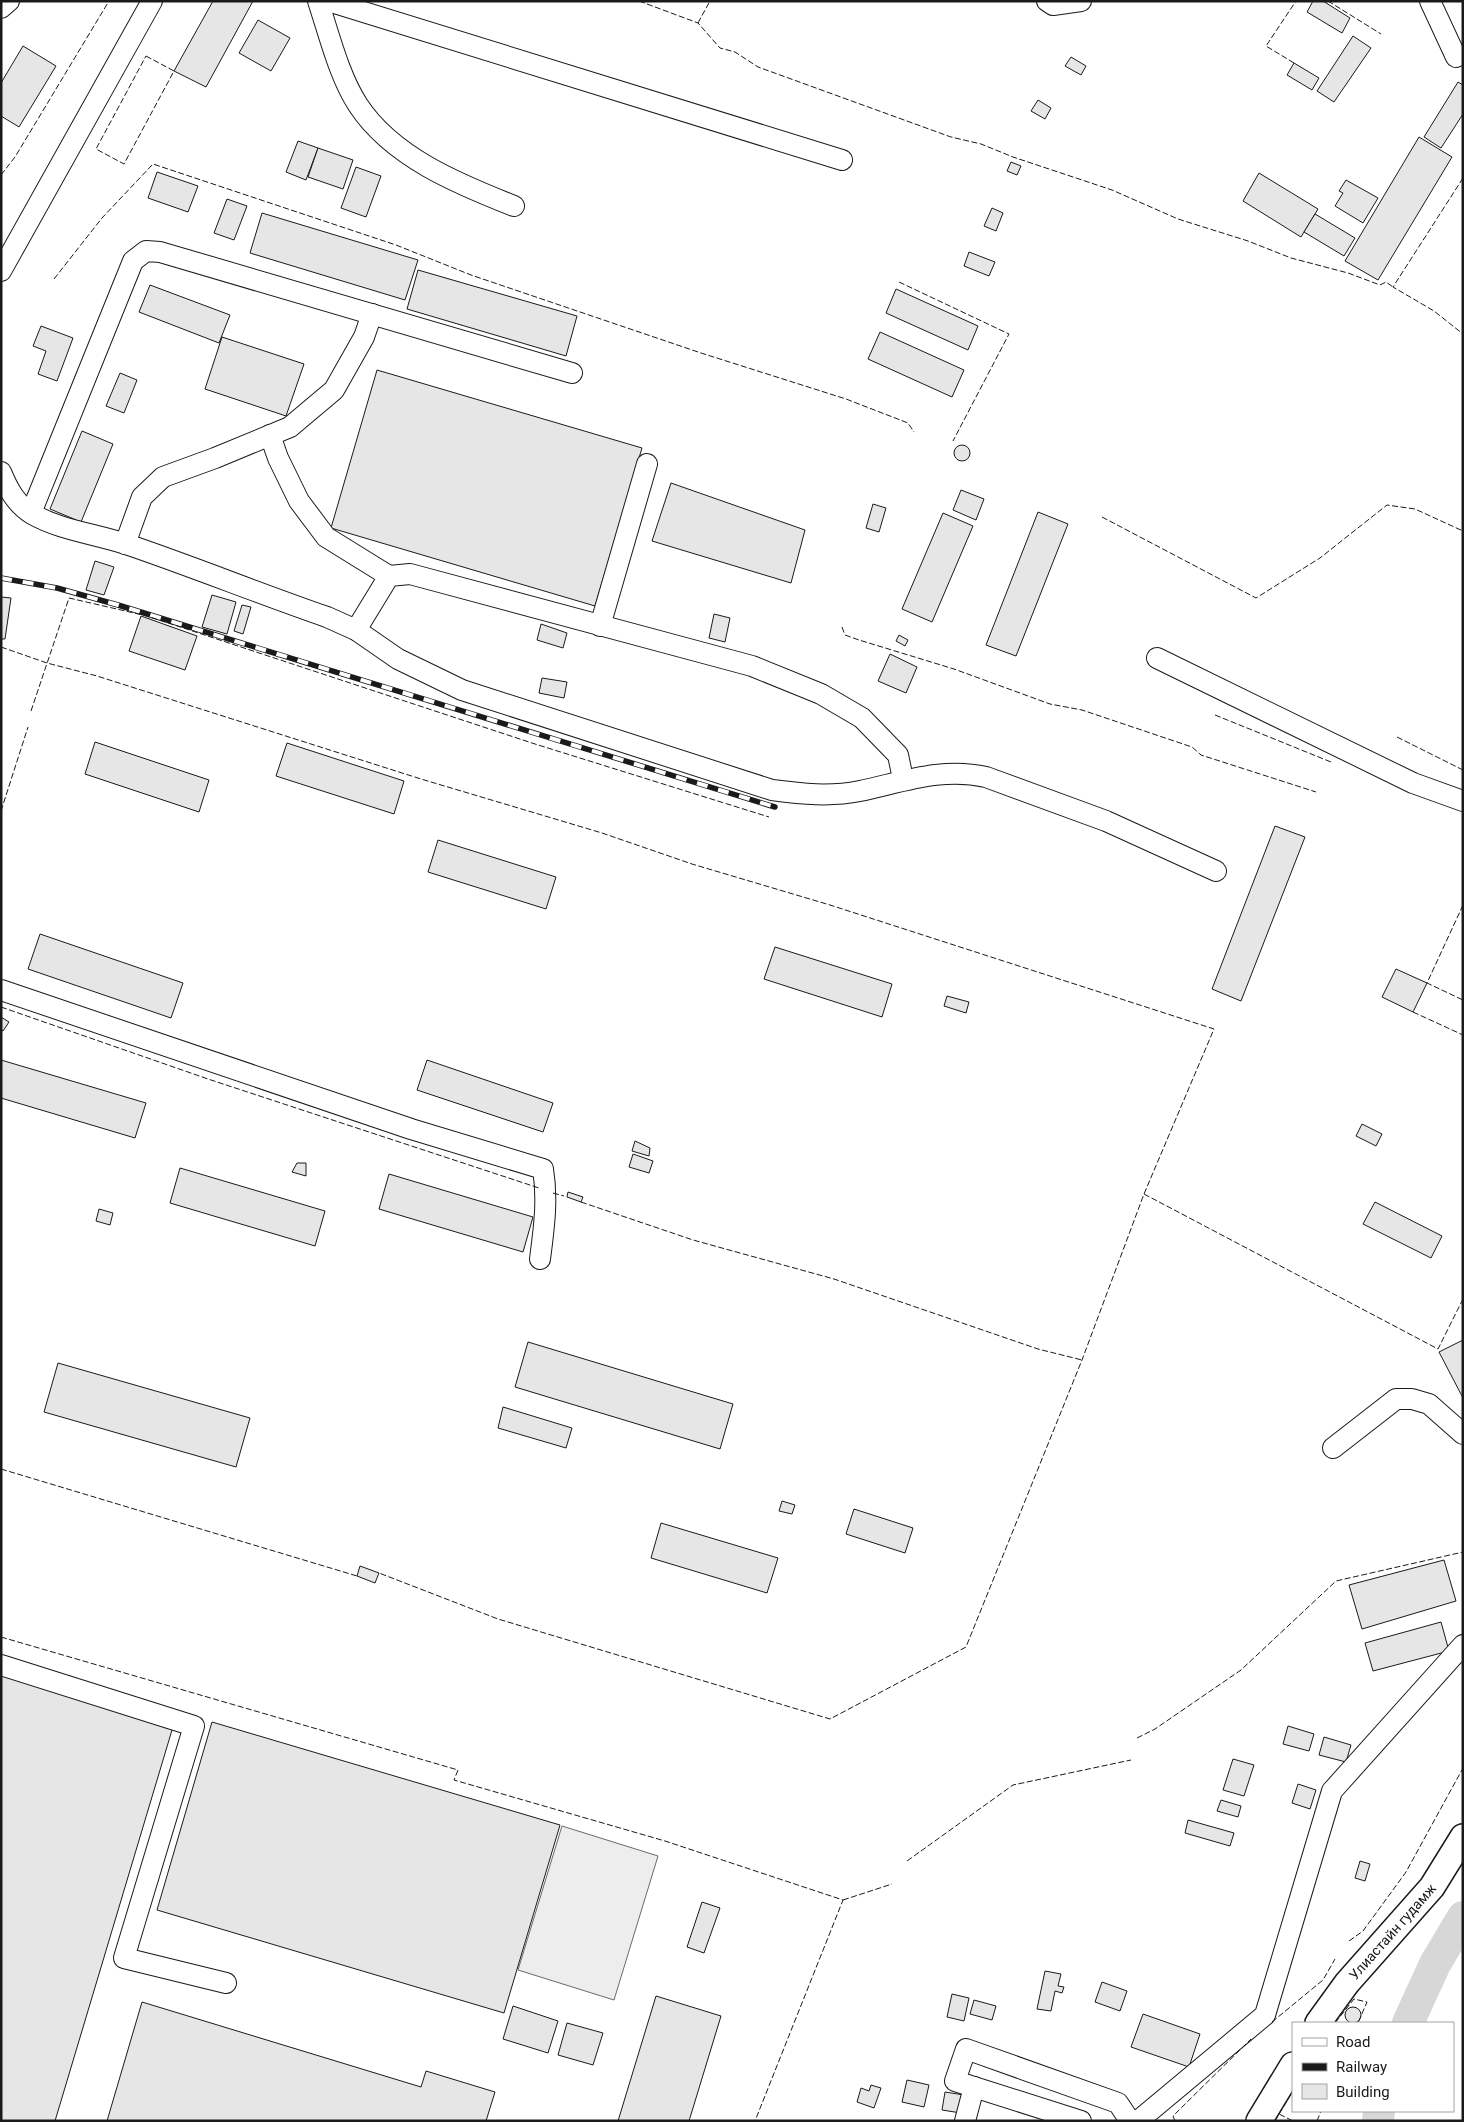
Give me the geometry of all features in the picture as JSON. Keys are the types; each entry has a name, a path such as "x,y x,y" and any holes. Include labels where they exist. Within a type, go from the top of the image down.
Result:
{"main road":[{"name":"Улиастайн гудамж","path":"1319,2022 1347,1983 1432,1887 1463,1837"},
{"path":"1260,2121 1292,2067"}],"street":[{"path":"1,8 9,1"},
{"path":"1,271 152,1"},
{"path":"318,1 347,82 358,105 374,124 412,157 454,180 514,206"},
{"path":"328,1 842,160"},
{"path":"1047,1 1053,5 1081,1"},
{"path":"1430,1 1456,57"},
{"path":"30,513 133,261 146,251 160,252 572,372"},
{"path":"125,544 142,497 163,476 215,458 290,427 334,390 364,337 372,314"},
{"path":"270,435 278,458 299,501 326,537 389,576 410,574 752,666 821,694 862,718 898,755 903,779"},
{"path":"600,626 647,464"},
{"path":"1,472 18,503 30,513 45,521 125,544 327,618 356,630 398,659 462,690 772,790 813,796 859,791 903,779 948,773 970,773 986,777 1106,821 1216,871"},
{"path":"356,630 389,576"},
{"path":"1157,658 1413,783 1463,801"},
{"path":"1,990 411,1129 543,1170 547,1191 540,1259"},
{"path":"1334,1448 1396,1399 1412,1399 1429,1404 1463,1434"},
{"path":"1138,2121 1265,2015 1332,1791 1463,1645"},
{"path":"1,1665 194,1726 124,1958 226,1982"},
{"path":"1081,2121 1053,2117 955,2081 966,2049 1118,2103 1130,2121"},
{"path":"964,2121 974,2088"}],"shaded area":[{"path":"562,1826 658,1856 614,2000 518,1970"}],"building":[{"path":"213,1 253,1 206,87 174,71"},
{"path":"1313,1 1323,1 1350,18 1342,33 1307,12"},
{"path":"258,20 290,38 271,71 239,53"},
{"path":"1353,36 1371,48 1334,102 1317,91"},
{"path":"23,46 56,66 19,127 1,116 1,83"},
{"path":"1071,57 1086,66 1081,75 1065,66"},
{"path":"1294,63 1319,78 1312,90 1287,75"},
{"path":"1458,82 1463,85 1463,114 1441,148 1424,137"},
{"path":"1038,100 1051,108 1045,119 1031,111"},
{"path":"1419,137 1452,157 1378,280 1345,261"},
{"path":"298,141 318,148 306,180 286,172"},
{"path":"318,148 353,160 343,189 308,177"},
{"path":"1011,162 1021,166 1017,175 1007,171"},
{"path":"356,167 381,176 366,217 341,208"},
{"path":"157,172 198,186 188,212 148,198"},
{"path":"1259,173 1318,209 1301,237 1243,201"},
{"path":"1346,180 1378,198 1363,223 1335,206 1343,193 1339,191"},
{"path":"227,199 247,206 234,240 214,233"},
{"path":"992,208 1003,213 996,231 984,226"},
{"path":"262,213 418,260 405,300 250,253"},
{"path":"1315,214 1355,238 1344,256 1304,232"},
{"path":"969,252 995,262 989,276 964,266"},
{"path":"418,270 577,316 566,356 407,309"},
{"path":"150,285 230,315 219,343 139,312"},
{"path":"896,289 978,326 968,350 886,313"},
{"path":"41,326 73,338 57,381 38,374 46,351 33,346"},
{"path":"880,332 964,370 952,397 868,359"},
{"path":"222,337 304,364 286,416 205,389"},
{"path":"377,370 642,448 595,606 331,528"},
{"path":"120,373 137,380 124,413 106,406"},
{"path":"82,431 113,444 81,522 50,509"},
{"path":"959,445 965,445 970,450 968,459 959,461 954,456 954,450"},
{"path":"671,483 805,530 791,583 652,541"},
{"path":"961,490 984,499 976,520 953,510"},
{"path":"873,504 886,508 879,532 866,528"},
{"path":"1038,512 1068,524 1016,656 986,645"},
{"path":"943,513 973,526 932,622 902,609"},
{"path":"95,561 114,567 104,595 86,590"},
{"path":"212,595 236,602 227,634 202,627"},
{"path":"1,597 11,598 5,639 1,639"},
{"path":"242,605 251,607 243,634 234,631"},
{"path":"714,614 730,618 725,642 709,638"},
{"path":"141,616 197,636 185,670 129,651"},
{"path":"541,624 567,633 563,648 537,640"},
{"path":"899,635 908,640 905,646 896,641"},
{"path":"890,654 917,667 906,693 878,681"},
{"path":"542,678 567,682 564,698 539,693"},
{"path":"95,742 209,780 199,812 85,774"},
{"path":"287,743 404,781 394,814 276,776"},
{"path":"1275,826 1305,837 1241,1001 1212,989"},
{"path":"438,840 556,877 546,909 428,872"},
{"path":"40,934 183,983 171,1018 28,969"},
{"path":"775,947 892,984 882,1017 764,979"},
{"path":"1396,969 1427,983 1413,1012 1382,997"},
{"path":"947,996 969,1002 966,1013 944,1006"},
{"path":"1,1017 9,1022 3,1031 1,1029"},
{"path":"1,1060 146,1103 135,1138 1,1098"},
{"path":"427,1060 553,1103 543,1132 417,1090"},
{"path":"1362,1124 1382,1134 1376,1146 1356,1136"},
{"path":"635,1141 650,1148 649,1156 632,1151"},
{"path":"633,1154 653,1161 649,1173 629,1167"},
{"path":"297,1163 306,1163 306,1176 292,1172"},
{"path":"180,1168 325,1211 315,1246 170,1203"},
{"path":"389,1174 533,1217 523,1252 379,1209"},
{"path":"568,1192 583,1197 581,1202 567,1197"},
{"path":"1375,1202 1442,1236 1431,1258 1363,1224"},
{"path":"99,1209 113,1213 110,1225 96,1221"},
{"path":"1463,1340 1463,1398 1439,1352"},
{"path":"528,1342 733,1404 720,1449 515,1387"},
{"path":"58,1363 250,1418 236,1467 44,1412"},
{"path":"503,1407 572,1428 566,1448 498,1428"},
{"path":"782,1501 795,1505 792,1514 779,1511"},
{"path":"854,1509 913,1528 905,1553 846,1534"},
{"path":"661,1523 778,1558 767,1593 651,1558"},
{"path":"1444,1560 1456,1601 1362,1629 1349,1585"},
{"path":"360,1566 379,1573 375,1583 357,1576"},
{"path":"1441,1622 1449,1651 1373,1671 1365,1643"},
{"path":"1,1668 175,1720 55,2121 1,2121"},
{"path":"212,1722 560,1825 504,2013 157,1910"},
{"path":"1288,1726 1314,1734 1309,1751 1283,1744"},
{"path":"1324,1737 1351,1745 1346,1762 1319,1755"},
{"path":"1233,1759 1254,1765 1244,1796 1223,1790"},
{"path":"1298,1784 1316,1790 1310,1809 1292,1803"},
{"path":"1221,1800 1241,1806 1238,1817 1217,1811"},
{"path":"1188,1820 1234,1833 1230,1846 1185,1833"},
{"path":"1360,1861 1370,1864 1365,1881 1355,1878"},
{"path":"702,1902 720,1908 704,1953 687,1947"},
{"path":"1045,1971 1061,1974 1058,1986 1064,1987 1062,1993 1055,1991 1051,2011 1037,2009"},
{"path":"1102,1982 1127,1991 1120,2011 1095,2002"},
{"path":"952,1994 969,1998 964,2021 947,2017"},
{"path":"656,1996 721,2016 689,2121 618,2121"},
{"path":"974,2000 996,2006 992,2020 970,2014"},
{"path":"142,2002 421,2087 426,2071 495,2092 486,2121 107,2121"},
{"path":"513,2006 558,2021 548,2053 503,2039"},
{"path":"1350,2007 1356,2007 1361,2012 1361,2018 1358,2022 1348,2022 1345,2018 1345,2012"},
{"path":"1143,2014 1200,2034 1189,2067 1131,2047"},
{"path":"567,2023 603,2033 593,2065 558,2055"},
{"path":"907,2080 929,2085 924,2107 902,2102"},
{"path":"871,2085 881,2088 874,2108 857,2102 861,2088 869,2091"},
{"path":"945,2092 964,2095 961,2113 942,2110"}],"waterway":[{"path":"1408,2022 1435,1964 1463,1917"},
{"path":"1378,2121 1379,2112"}],"railway":[{"path":"1,578 57,588 118,605 775,807"}],"fence":[{"path":"1,175 15,157 109,1"},
{"path":"639,1 698,23 720,48 735,52 758,67 951,137 981,144 1013,157 1112,190 1178,219 1248,241 1291,258 1348,273 1380,285 1386,282 1393,287"},
{"path":"698,23 710,1"},
{"path":"1294,63 1266,46 1296,1"},
{"path":"1328,1 1381,34"},
{"path":"146,56 174,71 124,164 96,149 146,56"},
{"path":"54,279 102,218 153,164 396,245 471,275 701,353 846,399 908,423 914,432"},
{"path":"1463,178 1393,287 1434,311 1463,334"},
{"path":"899,282 1009,334 953,441"},
{"path":"1102,517 1256,598 1320,558 1387,505 1415,509 1463,531"},
{"path":"31,711 69,598 147,616 535,744 769,817"},
{"path":"842,627 845,635 859,640 954,669 1050,704 1082,710 1192,747 1201,755 1316,792"},
{"path":"1,647 421,779 602,833 692,864 830,905 1214,1029 1144,1194 1082,1360 966,1647 830,1719 498,1619 379,1573"},
{"path":"1215,715 1331,762"},
{"path":"1,811 28,727"},
{"path":"1397,737 1463,770"},
{"path":"1463,905 1427,983 1463,1000"},
{"path":"1,1007 208,1079 539,1188"},
{"path":"1413,1012 1463,1035"},
{"path":"553,1193 564,1196"},
{"path":"1144,1194 1438,1349 1463,1299"},
{"path":"581,1202 693,1240 834,1279 1038,1349 1082,1360"},
{"path":"1,1469 357,1576"},
{"path":"1137,1738 1155,1729 1241,1670 1336,1581 1463,1552"},
{"path":"1,1637 458,1770 454,1780 665,1841 843,1900 755,2121"},
{"path":"907,1861 1013,1785 1131,1760"},
{"path":"1349,1941 1363,1931 1406,1872 1463,1768"},
{"path":"843,1900 892,1884"},
{"path":"1272,2022 1323,1980 1335,1959"},
{"path":"1336,2022 1354,1999 1367,2002 1358,2022"},
{"path":"1175,2121 1173,2116 1251,2039"},
{"path":"1279,2114 1292,2093"},
{"path":"1317,2121 1321,2112"},
{"path":"1275,2121 1279,2114 1293,2121"}]}
